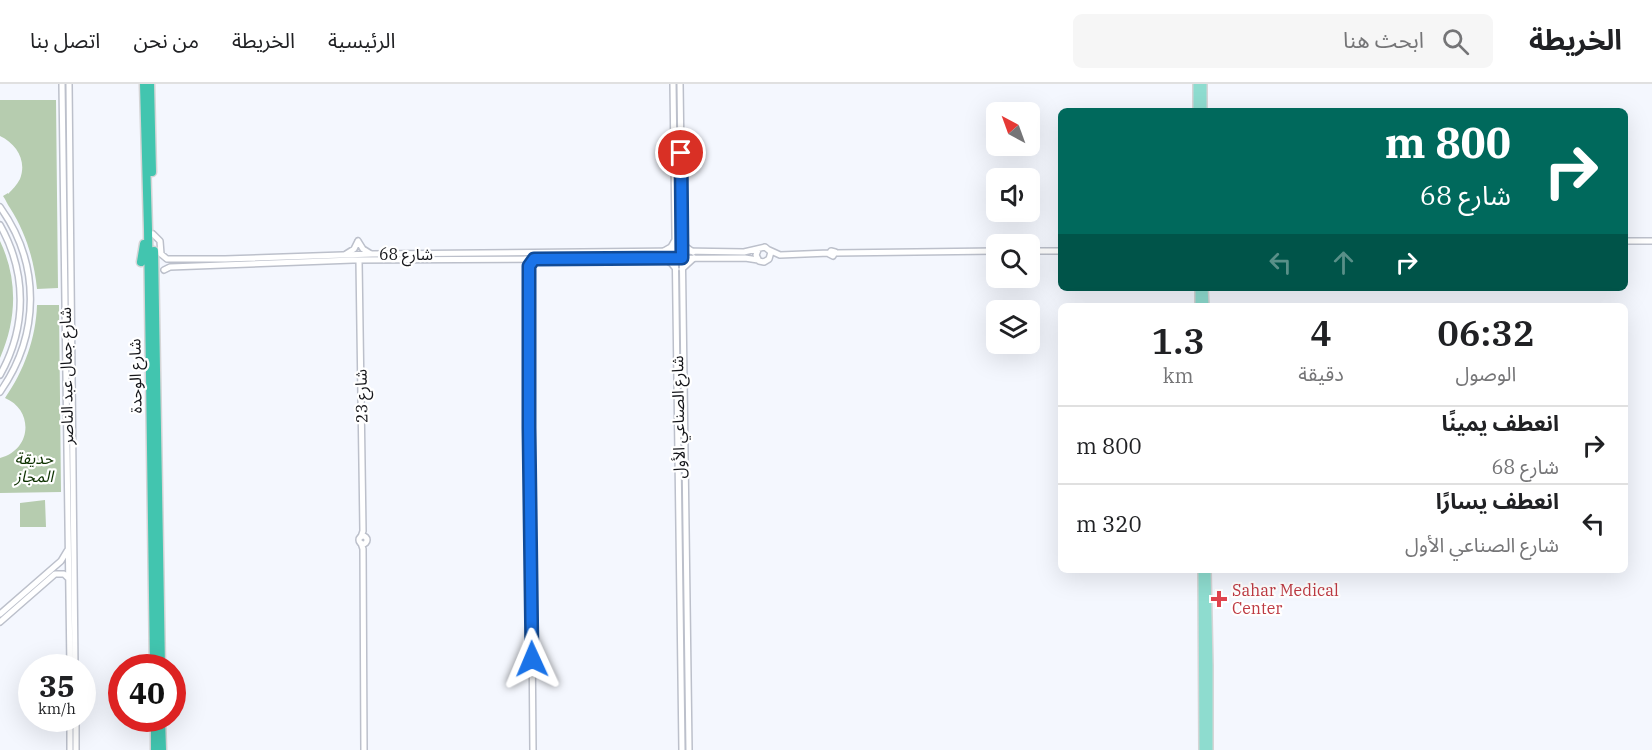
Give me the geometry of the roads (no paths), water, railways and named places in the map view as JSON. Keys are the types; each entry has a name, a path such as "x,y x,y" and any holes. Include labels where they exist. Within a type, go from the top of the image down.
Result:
{"highway":[{"name":"شارع الوحدة","path":"144,84 147,179 159,344 162,549 161,654"},
{"name":"شارع الوحدة","path":"150,84 154,654"},
{"path":"151,107 155,100 156,84"},
{"path":"139,203 143,198 147,179"},
{"path":"141,262 151,232"},
{"path":"154,292 163,300"},
{"path":"144,528 152,516"},
{"path":"144,559 153,567"},
{"path":"160,607 167,615"},
{"path":"151,749 153,732"},
{"path":"162,732 162,750"}],"main road":[{"path":"1197,84 1197,108"},
{"path":"1203,84 1203,108"},
{"path":"1202,573 1203,750"},
{"path":"1207,573 1209,750"}],"street":[{"name":"شارع جمال عبد الناصر","path":"62,84 70,654"},
{"name":"شارع جمال عبد الناصر","path":"69,84 75,654"},
{"name":"شارع الصناعي الأول","path":"673,84 675,239 679,255 682,750"},
{"name":"شارع الصناعي الأول","path":"679,255 682,243 680,84"},
{"path":"64,120 67,134 70,134"},
{"path":"64,153 68,154 70,171"},
{"path":"0,208 22,246 30,297 29,321 22,351 0,392"},
{"path":"0,225 14,255 21,291 17,333 0,375"},
{"name":"شارع 68","path":"151,232 160,241 164,258 534,259 664,255"},
{"path":"675,239 664,255 679,269 693,255 744,252 758,250 762,247 780,255"},
{"path":"358,241 372,258 359,271 345,258 358,241"},
{"path":"1628,242 1652,241"},
{"path":"682,243 693,255 745,258 764,262 780,255 986,251"},
{"path":"758,250 756,255 758,260"},
{"path":"769,250 771,255 769,260"},
{"path":"1040,251 1058,251"},
{"name":"شارع 68","path":"164,270 170,267 345,258 358,261 372,258 693,255"},
{"path":"236,264 244,261 284,261 291,257"},
{"path":"194,266 188,263 196,259"},
{"path":"525,259 529,267 533,750"},
{"path":"529,267 534,259"},
{"name":"شارع 23","path":"358,261 364,750"},
{"name":"شارع الصناعي الأول","path":"679,269 689,750"},
{"path":"67,421 70,436 73,437"},
{"path":"67,460 70,460 73,474"},
{"path":"0,614 61,561 68,547"},
{"path":"0,622 55,574 64,574 69,579"},
{"path":"17,607 19,602 30,593 28,589"},
{"path":"70,732 70,750"},
{"path":"73,732 76,742"},
{"path":"76,732 76,750"}],"place":[{"name":"Sahar Medical Center","path":"1219,599"}],"park label":[{"name":"حديقة المجاز","path":"34,467"}]}
